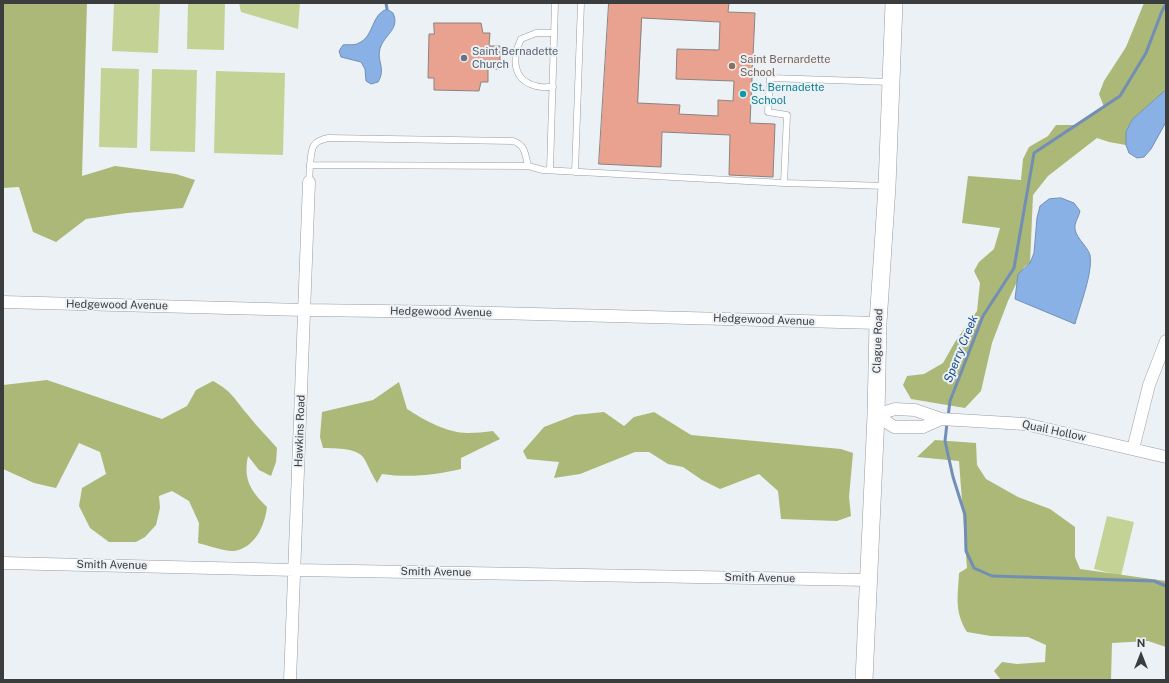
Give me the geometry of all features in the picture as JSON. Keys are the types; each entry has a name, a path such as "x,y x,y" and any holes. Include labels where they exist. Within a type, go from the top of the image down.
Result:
{"main road":[{"name":"Clague Road","path":"864,680 876,415 878,323 887,186 894,3"}],"street":[{"name":"Hawkins Road","path":"290,680 309,182"},
{"name":"Hedgewood Avenue","path":"3,302 878,323"},
{"path":"1133,449 1148,385 1166,341"},
{"name":"Quail Hollow","path":"876,415 895,409 915,410 941,419 1025,424 1166,458"},
{"name":"Quail Hollow","path":"876,415 894,427 923,427 941,419"},
{"name":"Smith Avenue","path":"3,562 295,570 869,580"}],"lane":[{"path":"550,170 555,3"},
{"path":"575,172 581,3"},
{"path":"553,87 536,86 523,79 516,70 515,60 517,48 522,39 536,33 554,33"},
{"path":"784,183 787,115 768,112 770,78 892,82"},
{"path":"309,182 313,144 318,140 328,138 513,141 520,144 524,148 528,166"},
{"path":"310,165 528,166 575,172 784,183 887,186"}],"green space":[{"path":"3,3 87,3 82,176 115,166 176,174 195,180 183,208 127,213 86,219 56,242 33,232 19,187 3,188"},
{"path":"114,3 160,3 158,53 112,51"},
{"path":"188,3 225,3 224,50 187,49"},
{"path":"239,3 300,3 298,29 241,12"},
{"path":"1144,3 1166,3 1166,90 1132,120 1126,132 1126,145 1097,138 1048,176 1033,195 1030,263 1024,267 1008,301 992,343 981,391 965,408 911,399 903,385 907,376 924,374 943,363 955,342 977,311 980,283 974,271 979,262 994,249 1000,228 962,223 968,176 1021,180 1023,159 1029,147 1048,136 1056,125 1077,125 1104,107 1099,94 1104,81 1126,47"},
{"path":"101,68 139,69 137,148 99,147"},
{"path":"152,69 197,70 195,152 150,151"},
{"path":"216,71 285,73 283,155 214,153"},
{"path":"47,380 162,419 187,406 196,390 213,381 225,389 233,396 255,424 277,448 276,462 271,476 259,470 248,456 247,472 250,484 257,496 267,507 264,521 258,535 248,545 234,551 198,543 199,523 189,501 172,491 159,496 160,508 156,525 145,537 136,542 109,542 90,528 79,506 82,488 106,474 100,452 79,443 56,488 34,483 3,469 3,385"},
{"path":"399,382 407,409 421,417 452,431 474,433 493,431 500,439 461,458 461,469 422,475 402,476 382,474 377,483 365,460 358,453 347,450 323,448 320,437 322,412 373,400"},
{"path":"604,412 624,426 634,417 654,412 691,435 841,449 853,453 849,497 851,516 837,521 781,519 778,491 759,474 720,489 702,480 683,467 668,464 649,452 635,452 580,474 554,478 559,462 527,459 523,451 544,427 575,415"},
{"path":"935,440 976,443 977,465 986,479 1018,497 1050,509 1075,527 1075,557 1080,569 1166,581 1166,647 1148,641 1112,643 1111,680 1001,680 994,671 1002,662 1017,664 1045,662 1046,645 1028,637 991,636 967,632 958,610 959,573 967,568 959,461 917,457"},
{"path":"1107,516 1134,522 1121,576 1094,569"}],"water":[{"path":"387,9 393,13 395,23 392,31 381,46 379,56 381,68 380,77 378,82 371,84 366,81 365,69 361,62 341,57 339,51 343,45 355,44 364,40 375,20"},
{"path":"1166,90 1166,122 1151,149 1144,157 1137,158 1129,153 1126,145 1126,132 1132,120"},
{"path":"1061,198 1074,203 1080,211 1075,223 1075,229 1078,237 1090,255 1090,271 1075,324 1015,299 1018,274 1030,263 1034,253 1037,218 1040,206 1049,199"}],"building":[{"name":"St. Bernadette School","path":"609,3 729,3 728,12 755,13 750,123 775,124 773,177 729,175 730,135 662,132 661,167 599,164","holes":["642,18 720,22 719,50 677,49 676,79 734,81 733,101 718,100 718,116 679,114 680,105 638,103"]},
{"name":"Saint Bernadette Church","path":"434,23 481,23 483,33 490,33 489,46 500,46 500,69 488,69 488,82 481,82 479,91 434,90 434,78 428,78 429,34 434,34"}],"waterway":[{"path":"386,3 387,9"},
{"name":"Sperry Creek","path":"948,417 950,401 983,316 1014,268 1034,153 1120,96 1146,53 1166,4"},
{"name":"Sperry Creek","path":"947,423 945,441 953,477 965,515 966,551 974,568 992,576 1154,581 1166,586"}],"place":[{"name":"Saint Bernadette Church","path":"464,58"},
{"name":"Saint Bernardette School","path":"732,66"},
{"name":"St. Bernadette School","path":"743,94"}]}
